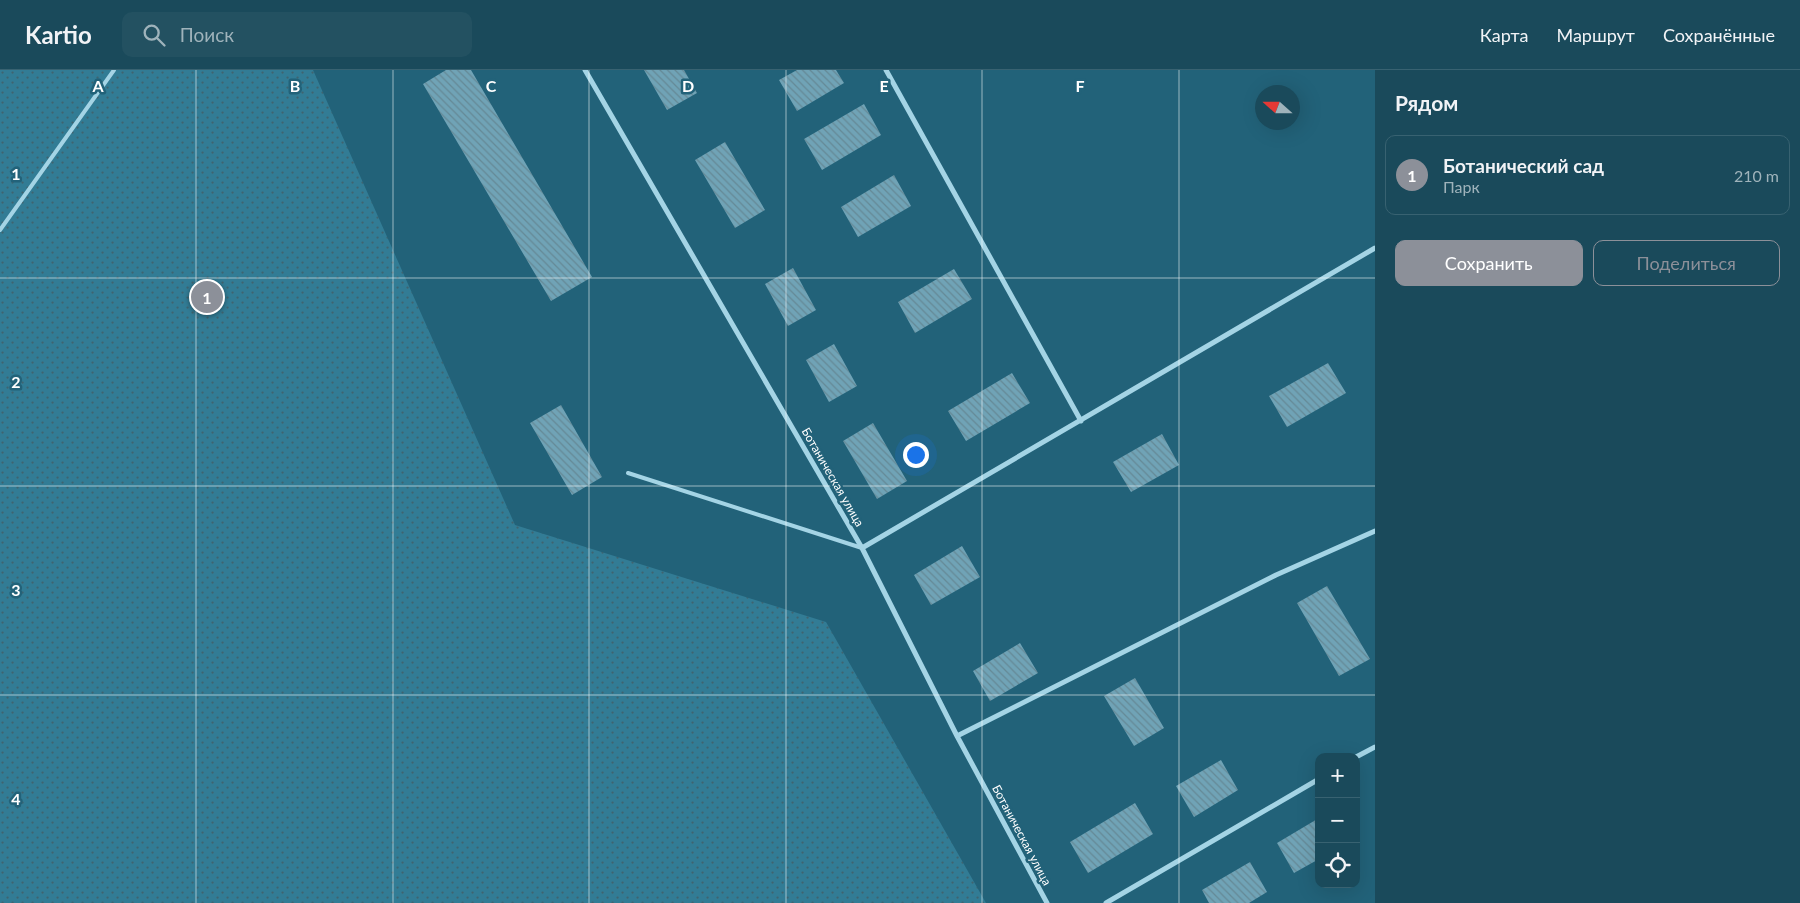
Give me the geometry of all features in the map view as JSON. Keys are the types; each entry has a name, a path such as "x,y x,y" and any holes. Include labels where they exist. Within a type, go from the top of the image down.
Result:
{"street":[{"name":"Ботаническая улица","path":"585,70 862,548 957,736 1047,903"},
{"path":"886,70 1082,421"},
{"path":"862,548 1375,248"},
{"path":"957,736 1276,575 1375,531"},
{"path":"1360,755 1375,746"},
{"path":"1106,903 1315,781"}],"lane":[{"path":"0,230 114,70"},
{"path":"628,473 862,548"}],"shaded area":[{"path":"0,70 313,70 515,525 826,622 986,903 0,903"}],"building":[{"path":"446,70 471,70 592,277 551,301 423,84"},
{"path":"644,70 684,70 697,93 667,110"},
{"path":"797,70 836,70 844,83 797,111 779,80"},
{"path":"864,104 881,135 822,170 804,139"},
{"path":"725,142 765,210 735,228 695,160"},
{"path":"894,175 911,206 858,237 841,207"},
{"path":"793,268 816,310 788,326 765,284"},
{"path":"954,269 972,299 915,333 898,302"},
{"path":"834,344 857,386 829,402 806,360"},
{"path":"1328,363 1346,393 1287,427 1269,396"},
{"path":"1012,373 1030,403 966,441 948,411"},
{"path":"561,405 602,477 572,495 530,423"},
{"path":"873,423 907,481 877,499 843,441"},
{"path":"1162,434 1179,465 1131,492 1113,462"},
{"path":"962,546 980,577 931,605 914,575"},
{"path":"1327,586 1370,659 1339,676 1297,603"},
{"path":"1020,643 1038,673 990,701 973,671"},
{"path":"1135,678 1164,728 1134,746 1104,696"},
{"path":"1221,760 1238,790 1194,817 1176,786"},
{"path":"1135,803 1153,834 1088,873 1070,842"},
{"path":"1315,820 1315,861 1294,873 1277,843"},
{"path":"1250,862 1267,892 1249,903 1209,903 1202,890"}],"place":[{"name":"Ботанический сад","path":"207,297"}]}
